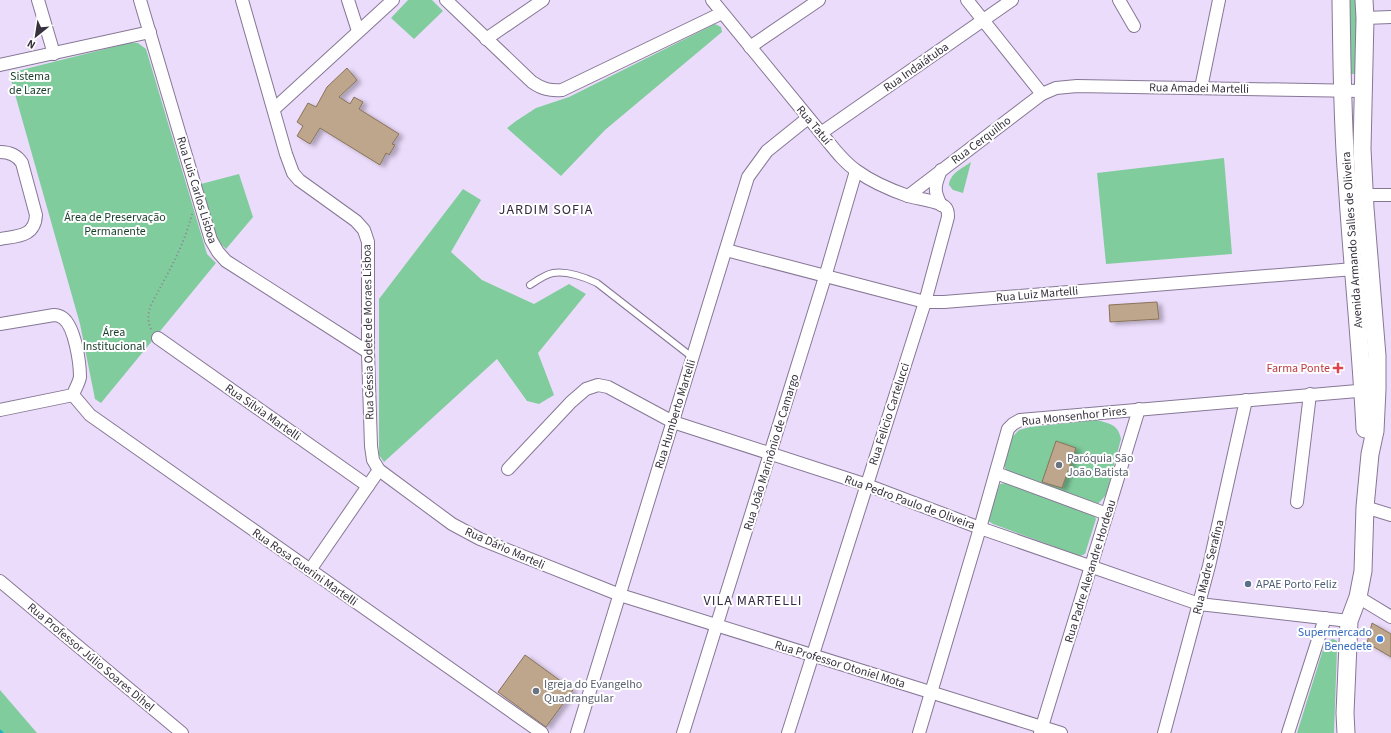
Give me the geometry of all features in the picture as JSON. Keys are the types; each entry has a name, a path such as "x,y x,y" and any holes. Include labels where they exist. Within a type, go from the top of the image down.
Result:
{"main road":[{"name":"Avenida Armando Salles de Oliveira","path":"1341,0 1347,182 1354,269 1370,390"},
{"name":"Avenida Armando Salles de Oliveira","path":"1346,733 1345,713 1349,621 1358,598 1362,570 1365,507 1370,454 1366,434 1370,390 1377,356 1364,208 1365,195 1362,149 1365,18 1364,0"}],"street":[{"path":"38,0 54,54"},
{"name":"Rua Luis Carlos Lisboa","path":"140,0 211,240 218,252 226,261 368,352"},
{"name":"Rua Géssia Odete de Moraes Lisboa","path":"242,0 286,154 293,173 299,180 356,221 364,230 368,242 368,352 371,446 373,460 379,470"},
{"path":"348,0 358,31"},
{"path":"274,109 393,0"},
{"path":"446,0 532,82 551,91 562,90 722,13"},
{"path":"486,39 542,0"},
{"name":"Rua Tatuí","path":"712,0 836,152 856,171 875,182 908,196 944,206"},
{"path":"750,47 819,0"},
{"path":"967,0 1042,94"},
{"name":"Rua Indaiátuba","path":"821,133 1012,0"},
{"path":"1119,0 1134,26"},
{"path":"1201,88 1219,0"},
{"path":"1365,18 1391,17"},
{"path":"0,65 150,32"},
{"name":"Rua Amadei Martelli","path":"1056,88 1076,86 1343,90"},
{"name":"Rua Cerquilho","path":"908,196 1042,94 1056,88"},
{"path":"1343,90 1363,91"},
{"name":"Rua Humberto Martelli","path":"577,733 748,177 767,151 808,118"},
{"path":"0,152 8,152 14,155 22,163 36,215 36,222 28,233 20,236 0,239"},
{"path":"942,170 935,184 935,190 944,206"},
{"name":"Rua João Marinônio de Camargo","path":"684,733 825,277 856,171"},
{"path":"1365,195 1391,195"},
{"name":"Rua Felicio Cartelucci","path":"788,733 925,302 948,217 944,206"},
{"name":"Rua Luiz Martelli","path":"726,250 925,302 944,302 1354,269"},
{"path":"0,324 54,315 62,317 67,323 75,342 79,360 80,379 73,395 0,410"},
{"name":"Rua Silvia Martelli","path":"158,338 368,486"},
{"name":"Rua Pedro Paulo de Oliveira","path":"508,469 570,402 586,389 598,385 608,387 673,422 867,485 980,528 1199,604 1349,621"},
{"name":"Rua Monsenhor Pires","path":"919,733 1008,429 1013,424 1020,420 1370,390"},
{"path":"1297,502 1310,394"},
{"name":"Rua Rosa Guerini Martelli","path":"73,395 90,415 542,733"},
{"name":"Rua Madre Serafina","path":"1164,733 1199,604 1246,400"},
{"name":"Rua Padre Alexandre Hordeau","path":"1041,730 1139,409"},
{"path":"310,570 379,470"},
{"name":"Rua Dário Marteli","path":"379,470 452,524 480,539 620,595"},
{"path":"996,473 1107,514"},
{"path":"1365,507 1391,515"},
{"name":"Rua Professor Júlio Soares Dihel","path":"0,581 182,733"},
{"name":"Rua Professor Otoniel Mota","path":"620,595 931,692 1041,730 1061,733"},
{"path":"1358,598 1391,617"},
{"path":"1288,733 1325,618"}],"lane":[{"path":"530,285 552,273 586,278 597,283 692,357"}],"path":[{"path":"158,338 150,326 148,312 181,249 187,233 197,193"}],"green space":[{"path":"408,0 432,0 443,11 414,39 391,18"},
{"path":"1345,0 1357,0 1360,74 1346,74"},
{"path":"715,24 721,27 722,32 605,130 561,176 507,128 536,108 569,97"},
{"name":"Área de Preservação Permanente","path":"129,43 138,43 146,49 207,254 216,263 101,403 95,399 80,324 9,73"},
{"path":"1224,158 1232,254 1106,264 1097,173"},
{"path":"971,162 963,193 953,190 949,185 952,177 957,171"},
{"path":"239,174 253,217 226,249 217,237 201,184"},
{"path":"463,189 481,200 451,252 482,280 534,304 569,284 586,294 538,353 554,395 539,404 527,401 497,359 384,462 379,455 379,299"},
{"path":"1097,420 1116,427 1121,439 1106,495 1098,504 1018,478 1007,472 1003,463 1012,437 1019,430 1030,427"},
{"path":"1006,483 1094,514 1096,519 1085,554 1080,556 993,524 987,520 1000,484"},
{"path":"1333,639 1337,641 1334,733 1297,733 1325,643"},
{"path":"0,690 37,733 0,733"}],"building":[{"path":"347,68 357,80 339,97 350,104 354,97 363,102 359,109 399,134 392,144 395,145 389,155 386,153 380,165 320,128 310,144 297,136 303,126 297,122 308,103 316,107 327,87"},
{"path":"1157,302 1159,319 1110,322 1109,305"},
{"name":"Paróquia São João Batista","path":"1056,441 1076,448 1062,488 1042,482"},
{"name":"Supermercado Benedete","path":"1372,623 1391,634 1391,657 1367,643"},
{"name":"Igreja do Evangelho Quadrangular","path":"525,655 573,690 546,727 498,692"}],"place":[{"name":"Farma Ponte","path":"1338,368"},
{"name":"Paróquia São João Batista","path":"1059,465"},
{"name":"APAE Porto Feliz","path":"1248,584"},
{"name":"Supermercado Benedete","path":"1380,639"},
{"name":"Igreja do Evangelho Quadrangular","path":"536,691"}],"district":[{"name":"JARDIM SOFIA","path":"546,209"},
{"name":"VILA MARTELLI","path":"753,600"}],"park label":[{"name":"Sistema de Lazer","path":"30,83"},
{"name":"Área Institucional","path":"114,339"}]}
